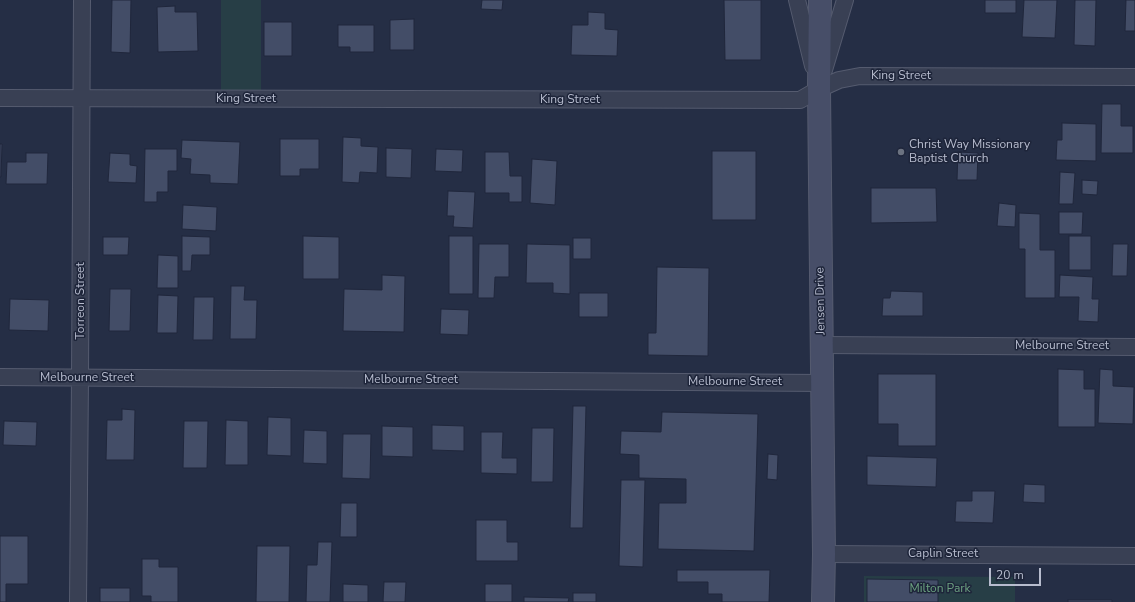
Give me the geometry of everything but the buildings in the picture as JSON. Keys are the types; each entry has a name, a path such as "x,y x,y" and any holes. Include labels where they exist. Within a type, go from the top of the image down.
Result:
{"main road":[{"name":"Jensen Drive","path":"820,0 819,89 824,554 823,602"}],"street":[{"name":"Torreon Street","path":"78,602 82,0"},
{"path":"797,0 819,89"},
{"path":"819,89 845,0"},
{"name":"King Street","path":"0,98 800,100 839,80 860,76 1135,77"},
{"name":"Melbourne Street","path":"822,345 1135,347"},
{"name":"Melbourne Street","path":"0,377 822,383"},
{"name":"Caplin Street","path":"824,554 1135,556"}],"green space":[{"path":"221,0 261,0 261,90 221,90"},
{"name":"Milton Park","path":"864,576 1015,577 1015,602 864,602"}],"place":[{"name":"Christ Way Missionary Baptist Church","path":"901,152"}]}
